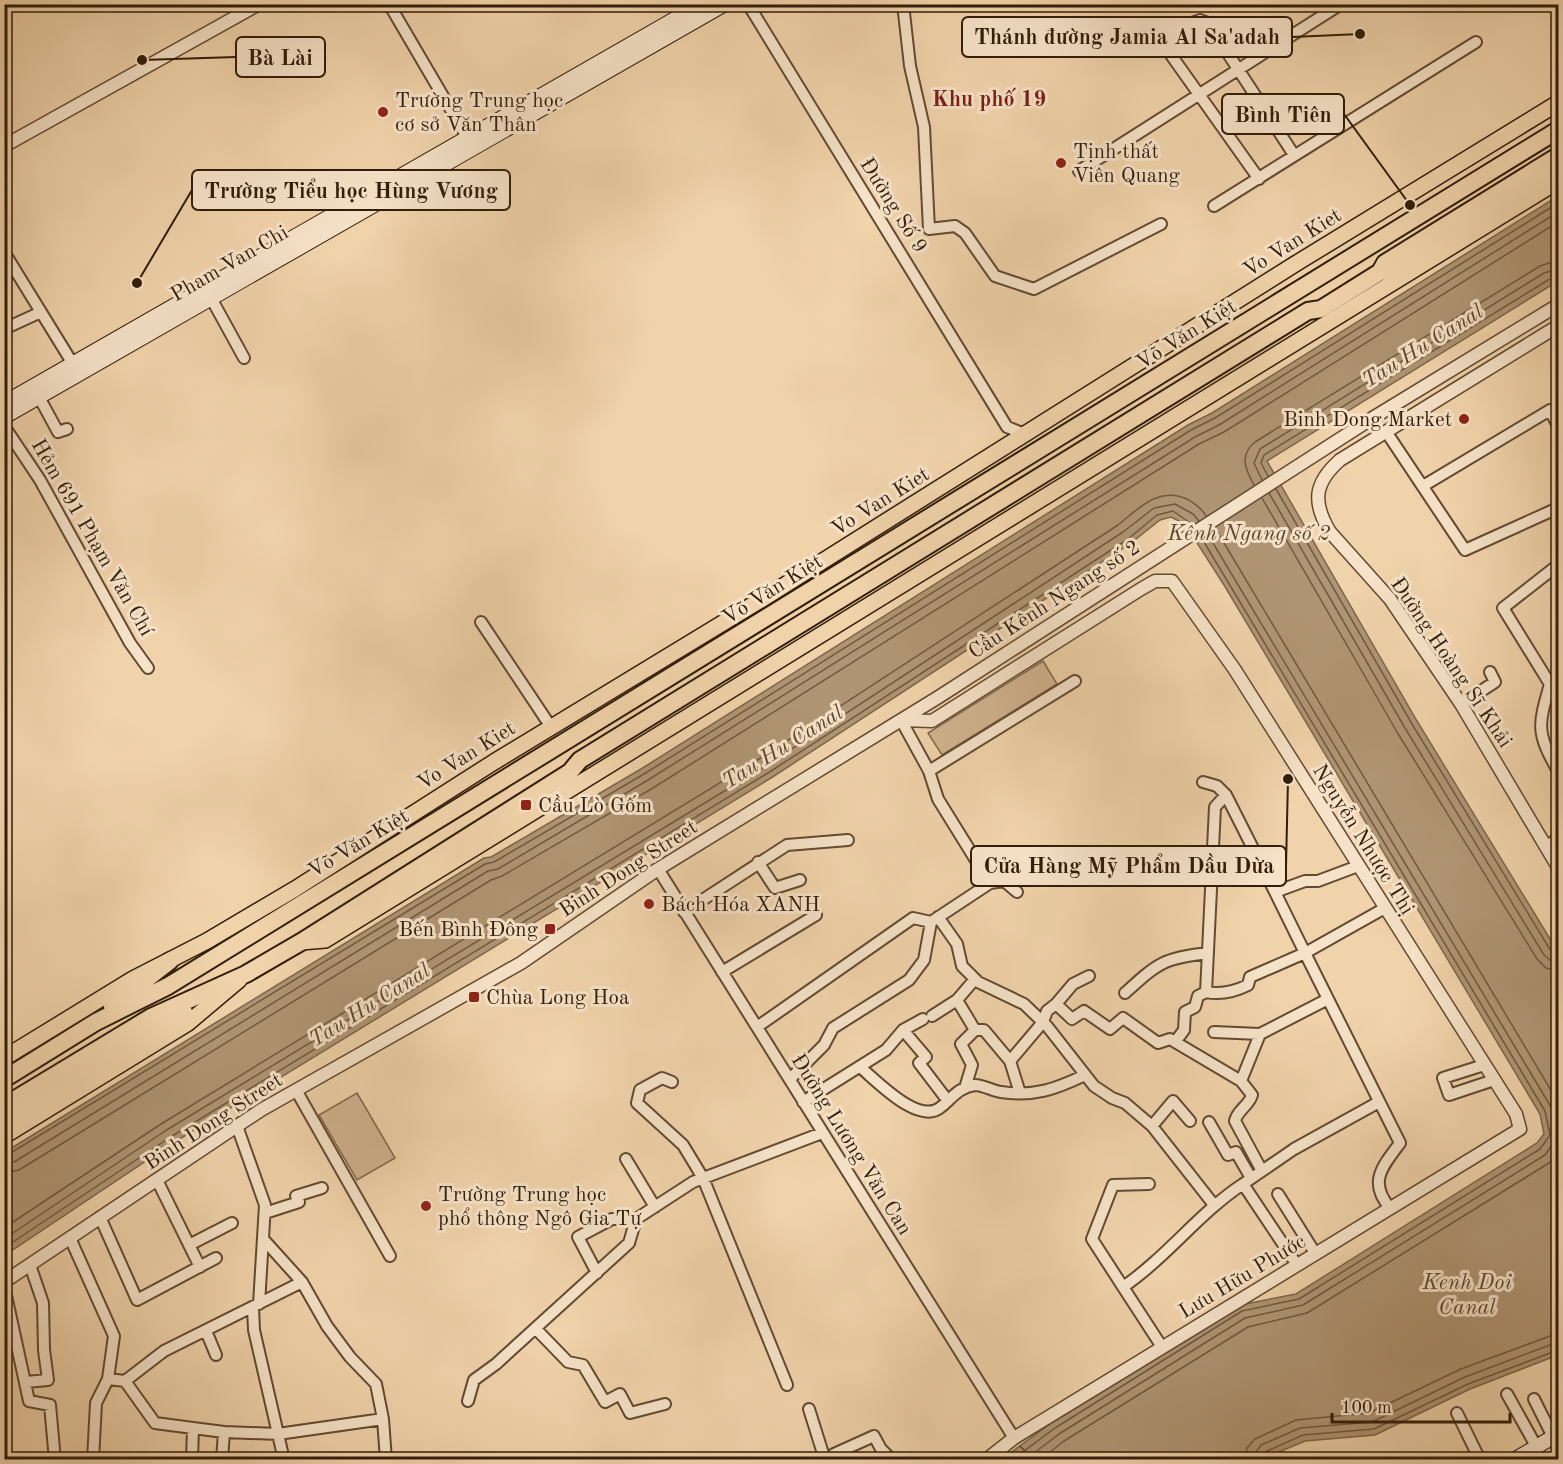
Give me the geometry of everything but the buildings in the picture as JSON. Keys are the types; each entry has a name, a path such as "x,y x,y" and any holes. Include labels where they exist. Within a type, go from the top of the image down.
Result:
{"highway":[{"name":"Võ Văn Kiệt","path":"4,1078 96,1022 198,967 1558,130"},
{"path":"4,1123 301,942 570,772 580,760 1308,311 1321,309 1380,272 1385,263 1558,156"},
{"path":"96,1022 110,1007 170,961"},
{"path":"4,1106 151,1017 246,974"}],"main road":[{"name":"Pham Van Chi","path":"4,403 211,298 701,4"},
{"name":"Pham Van Chi","path":"4,417 39,396 75,369 470,143 725,4"},
{"name":"Vo Van Kiet","path":"4,1058 133,979 170,961 295,889 551,727 1027,435 1300,261 1558,103"},
{"path":"1380,272 1390,271 1558,167"},
{"path":"301,942 325,940 1558,181"},
{"path":"4,1136 188,1023 246,974"},
{"path":"1514,1460 1556,1435"}],"street":[{"path":"4,146 259,4"},
{"path":"389,4 470,143"},
{"name":"Đường Số 9","path":"748,4 1007,427"},
{"path":"903,4 910,66 924,127 929,229 955,226 965,233 995,276 1034,290 1161,224"},
{"path":"1079,171 1119,147 1198,93 1240,69 1341,4"},
{"path":"1555,4 1558,10"},
{"path":"1259,179 1159,38 1162,33 1200,20 1208,23 1294,155"},
{"path":"1214,206 1337,130 1431,68 1476,42"},
{"path":"4,252 75,369"},
{"path":"211,298 244,358"},
{"name":"Cầu Kênh Ngang số 2","path":"938,698 1371,419 1558,305"},
{"path":"4,329 41,312"},
{"path":"1558,326 1387,433 1465,550 1558,508"},
{"path":"39,396 58,432 67,429"},
{"path":"1423,486 1550,410 1558,426"},
{"name":"Hẻm 691 Phạm Văn Chí","path":"4,426 40,480 124,632 148,668"},
{"path":"1004,449 1007,427 1027,435"},
{"name":"Đường Hoàng Sĩ Khải","path":"1387,433 1340,460 1325,473 1320,482 1319,508 1330,532 1390,599 1461,704 1558,867"},
{"path":"1558,565 1503,608 1558,697"},
{"name":"Nguyễn Nhược Thị","path":"901,720 932,721 1141,589 1155,581 1173,581 1235,670 1516,1114 1520,1129"},
{"path":"481,622 551,727"},
{"path":"1461,704 1495,682 1490,672"},
{"path":"929,771 1075,681"},
{"path":"1550,684 1539,721 1544,744 1557,763"},
{"name":"Binh Dong Street","path":"4,1284 30,1264 237,1126 296,1090 521,963 658,869 938,698"},
{"path":"901,720 929,771 938,799 990,883"},
{"path":"1203,782 1217,786 1226,795 1400,1143 1386,1162 1378,1179 1379,1195 1390,1208"},
{"path":"1206,992 1215,807 1226,795"},
{"path":"1546,846 1558,839"},
{"path":"684,912 758,862 788,845 848,840"},
{"path":"758,862 775,888 800,880"},
{"path":"1275,892 1305,881 1318,881 1358,866"},
{"name":"Đường Lương Văn Can","path":"658,869 1014,1438"},
{"path":"757,1027 913,918 935,920 990,883 1004,881 1017,892"},
{"path":"1056,1004 1071,1019 1084,1011 1110,1029 1123,1018 1158,1043 1172,1041 1184,1030 1185,1012 1195,1007 1198,996 1206,992 1218,994 1235,991 1248,985 1250,977 1257,971 1305,953 1384,908"},
{"path":"722,972 816,915"},
{"path":"935,920 957,944 962,966 975,979 1024,1004 1043,1022 1094,1086 1112,1098 1125,1103 1152,1126 1214,1205"},
{"path":"790,1079 824,1045 833,1028 909,980 924,960 935,920"},
{"path":"1125,993 1151,969 1174,957 1208,953"},
{"path":"1010,1061 1043,1022 1047,1011 1073,984 1089,976"},
{"path":"803,1102 885,1050 903,1030 957,999 975,979"},
{"path":"957,999 975,1030"},
{"path":"1214,1032 1260,1034 1328,999"},
{"path":"903,1030 926,1057 919,1064 948,1101"},
{"path":"966,1088 972,1065 961,1044 975,1030 984,1030 1010,1061 1020,1093"},
{"path":"1241,1081 1260,1034"},
{"path":"1172,1041 1241,1081 1252,1095 1250,1101 1236,1115 1235,1121 1262,1171"},
{"path":"1484,1065 1443,1078 1449,1095 1494,1080"},
{"path":"860,1067 910,1108 929,1112 938,1110 959,1090 977,1085 999,1092 1036,1094 1053,1090 1085,1075"},
{"path":"672,1082 662,1078 640,1090 638,1103 683,1144 703,1178 787,1385"},
{"path":"296,1090 390,1256"},
{"path":"1152,1126 1173,1101 1190,1121"},
{"path":"1123,1287 1146,1272 1214,1205 1247,1181 1294,1149 1380,1102"},
{"path":"1209,1122 1228,1155 1236,1152 1247,1181 1297,1265"},
{"path":"237,1126 266,1205 265,1242 254,1330 284,1460"},
{"name":"Lưu Hữu Phước","path":"986,1460 1014,1438 1520,1129"},
{"path":"597,1273 578,1237 612,1219 636,1219 703,1178 822,1133"},
{"path":"626,1159 655,1207"},
{"path":"157,1180 200,1267"},
{"path":"1149,1184 1113,1185 1092,1239 1162,1347"},
{"path":"266,1213 298,1202 296,1196 322,1188"},
{"path":"1278,1194 1315,1254"},
{"path":"100,1218 137,1300 216,1258"},
{"path":"468,1401 474,1380 536,1329 629,1243 636,1219"},
{"path":"189,1245 232,1223"},
{"path":"70,1238 114,1336 108,1379 96,1403 93,1460"},
{"path":"265,1242 302,1282 327,1326 350,1357 376,1384 383,1419 386,1460"},
{"path":"26,1382 48,1380 44,1350 43,1303 30,1264"},
{"path":"108,1379 125,1381 164,1352 302,1282"},
{"path":"4,1284 29,1401 50,1405 54,1460"},
{"path":"536,1329 568,1362 583,1365 605,1402 620,1394 630,1413 665,1404"},
{"path":"206,1331 216,1355"},
{"path":"125,1381 155,1423 224,1432 278,1434 383,1419"},
{"path":"1507,1394 1536,1446"},
{"path":"1534,1399 1556,1435"},
{"path":"809,1409 829,1457 874,1436 881,1449 892,1460"},
{"path":"1456,1413 1480,1460"},
{"path":"192,1460 193,1428"},
{"path":"222,1460 224,1432"}],"shaded area":[{"path":"1043,661 1057,684 942,755 928,733"},
{"path":"357,1093 395,1158 357,1180 319,1115"}],"water":[{"path":"1558,196 1558,281 1267,461 1417,721 1558,952 1558,1355 1470,1389 1375,1435 1305,1441 1262,1459 1002,1459 1051,1423 1240,1305 1296,1294 1537,1143 1544,1134 1540,1114 1224,585 1185,524 1171,517 1160,520 1131,543 771,778 173,1143 5,1255 5,1152 484,858 491,857 641,769 1188,425 1212,413"}],"ferry route":[{"path":"1014,1460 1020,1446 1034,1460"}],"place":[{"name":"Thánh đường Jamia Al Sa'adah","path":"1360,34"},
{"name":"Bà Lài","path":"142,60"},
{"name":"Trường Trung học cơ sở Văn Thân","path":"383,112"},
{"name":"Tịnh thất Viên Quang","path":"1061,163"},
{"name":"Bình Tiên","path":"1410,205"},
{"name":"Trường Tiểu học Hùng Vương","path":"137,283"},
{"name":"Binh Dong Market","path":"1464,419"},
{"name":"Cửa Hàng Mỹ Phẩm Dầu Dừa","path":"1288,779"},
{"name":"Cầu Lò Gốm","path":"526,805"},
{"name":"Bách Hóa XANH","path":"649,904"},
{"name":"Bến Bình Đông","path":"550,929"},
{"name":"Chùa Long Hoa","path":"474,997"},
{"name":"Trường Trung học phổ thông Ngô Gia Tự","path":"426,1206"}],"district":[{"name":"Khu phố 19","path":"989,98"}],"water label":[{"name":"Tau Hu Canal","path":"1422,345"},
{"name":"Kênh Ngang số 2","path":"1249,532"},
{"name":"Tau Hu Canal","path":"782,746"},
{"name":"Tau Hu Canal","path":"369,1004"},
{"name":"Kenh Doi Canal","path":"1467,1294"}]}
